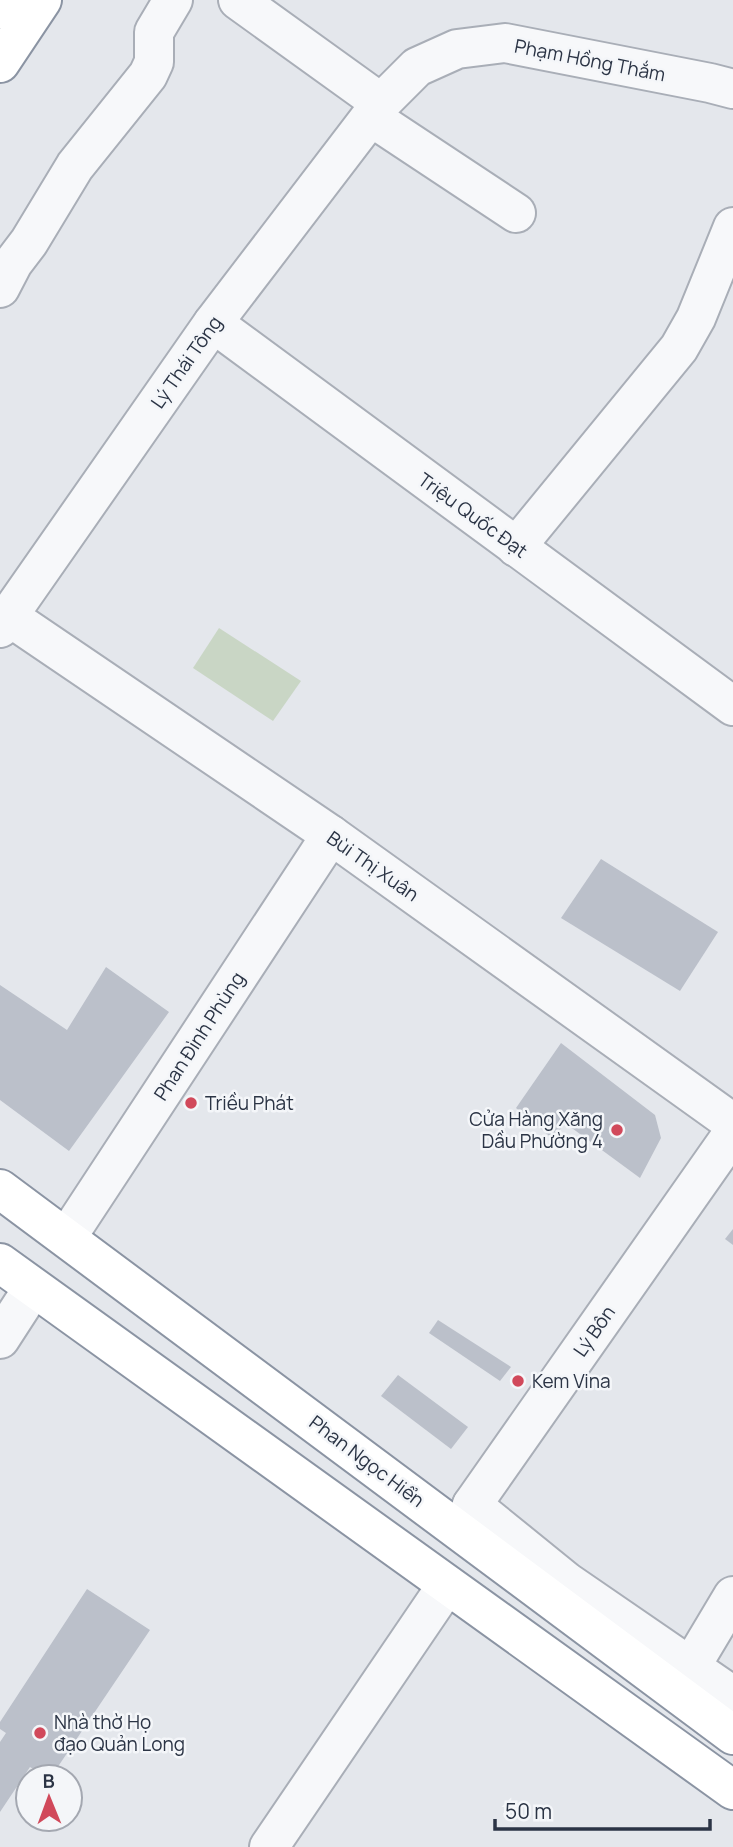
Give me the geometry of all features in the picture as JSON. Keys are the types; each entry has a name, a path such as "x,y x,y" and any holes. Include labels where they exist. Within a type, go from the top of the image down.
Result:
{"highway":[{"path":"0,9 6,0"},
{"path":"0,63 42,0"},
{"name":"Phan Ngọc Hiển","path":"0,1188 467,1518 733,1735"},
{"path":"33,1287 67,1237"},
{"path":"0,1263 733,1790"}],"street":[{"path":"0,288 75,166 148,75 154,62 154,32 173,0"},
{"path":"238,0 376,110 516,213"},
{"name":"Phạm Hồng Thắm","path":"376,110 417,67 457,49 505,43 733,89"},
{"name":"Lý Thái Tông","path":"4,622 213,323 376,110"},
{"path":"516,547 679,348 696,318 733,227"},
{"name":"Triệu Quốc Đạt","path":"213,323 733,706"},
{"name":"Bùi Thị Xuân","path":"4,622 331,835 733,1123"},
{"name":"Phan Đình Phùng","path":"67,1237 331,835"},
{"name":"Lý Bôn","path":"467,1518 733,1133"},
{"path":"0,1339 33,1287"},
{"path":"467,1518 733,1696"},
{"path":"269,1847 447,1585"},
{"path":"690,1668 733,1597"}],"green space":[{"path":"219,628 301,681 273,721 193,668"}],"building":[{"path":"601,859 718,932 680,991 561,918"},
{"path":"106,967 169,1012 69,1151 0,1100 0,985 67,1030"},
{"path":"561,1043 655,1115 661,1138 640,1178 565,1123 553,1139 516,1108"},
{"path":"733,1229 733,1245 725,1239"},
{"path":"438,1320 511,1367 500,1381 429,1333"},
{"path":"398,1375 468,1427 451,1449 381,1396"},
{"name":"Nhà thờ Họ đạo Quản Long","path":"87,1589 150,1630 60,1763 14,1763 14,1791 0,1812 0,1742 6,1733 0,1729 0,1722"}],"place":[{"name":"Triều Phát","path":"191,1103"},
{"name":"Cửa Hàng Xăng Dầu Phường 4","path":"617,1130"},
{"name":"Kem Vina","path":"518,1381"},
{"name":"Nhà thờ Họ đạo Quản Long","path":"40,1733"}]}
